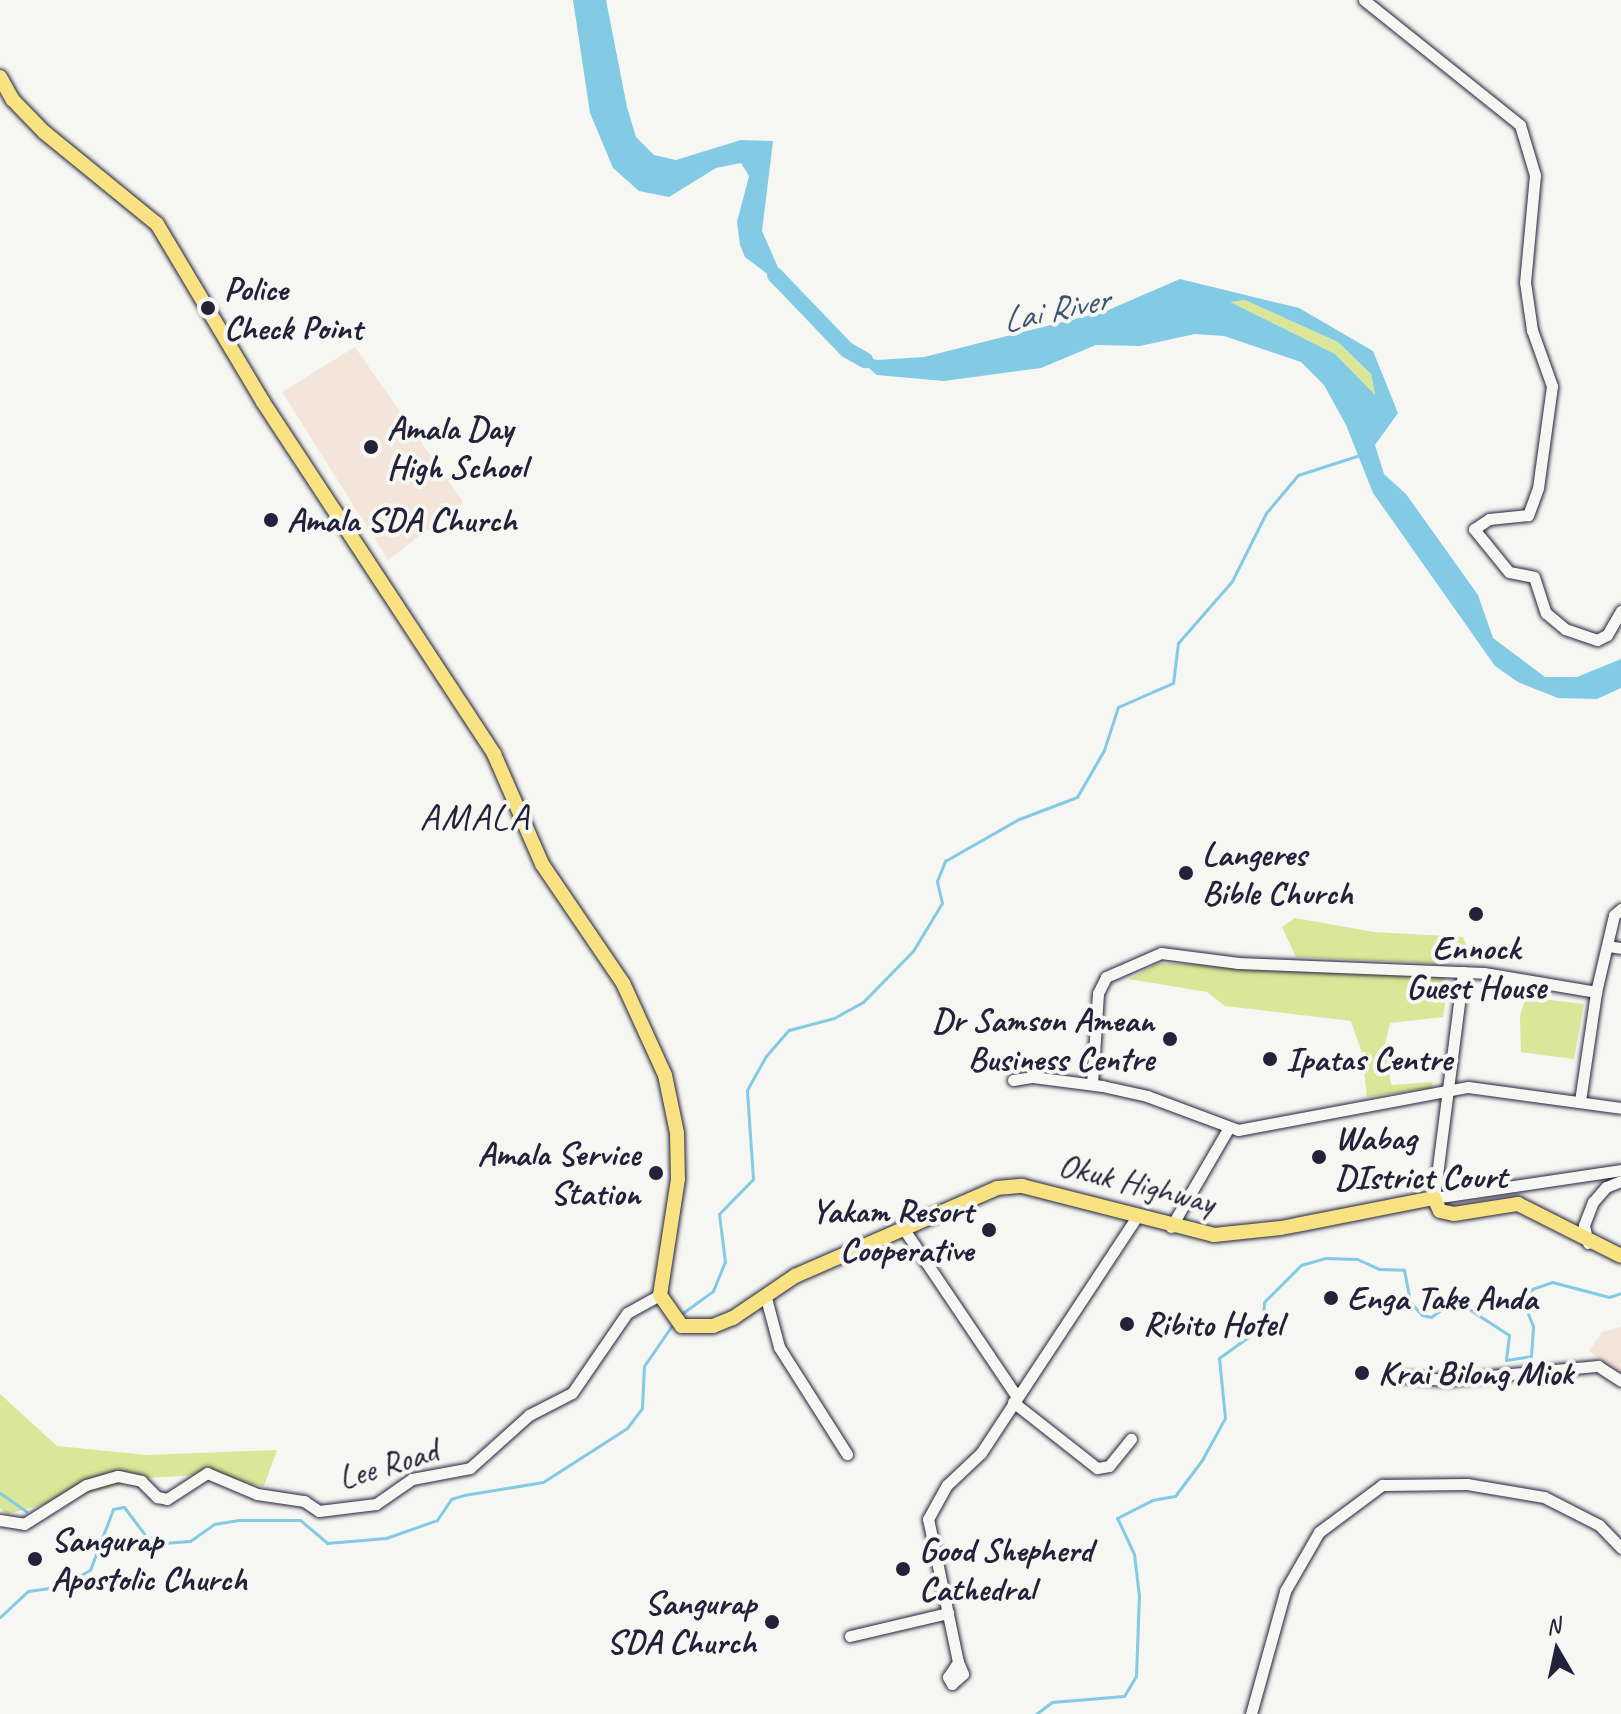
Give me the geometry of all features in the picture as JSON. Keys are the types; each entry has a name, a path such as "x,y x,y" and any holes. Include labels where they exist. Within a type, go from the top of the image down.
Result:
{"main road":[{"path":"0,77 13,100 44,132 157,224 263,402 494,754 542,864 623,983 665,1075 677,1133 678,1179 663,1301"},
{"name":"Okuk Highway","path":"663,1301 682,1326 713,1326 766,1298 795,1276 997,1188 1022,1186 1171,1227 1239,1235 1434,1198"},
{"path":"1434,1198 1440,1211 1454,1214 1518,1204 1589,1243 1621,1256"}],"street":[{"path":"1364,0 1520,125 1535,175 1525,282 1532,330 1552,386 1535,507 1528,515 1489,519 1474,529 1509,572 1534,577 1546,613 1565,629 1597,640 1607,635 1621,611"},
{"path":"1580,1101 1596,992 1615,947 1614,915 1621,909"},
{"path":"1092,1084 1102,985 1106,977 1151,957 1177,954 1238,963 1463,972 1596,992"},
{"path":"1463,972 1434,1198 1621,1170"},
{"path":"1013,1080 1033,1077 1092,1084 1147,1096 1228,1129 1261,1129 1468,1087 1621,1108"},
{"path":"1171,1227 1228,1129"},
{"path":"1589,1243 1584,1225 1593,1202 1606,1187 1621,1181"},
{"path":"958,1662 928,1519 947,1485 981,1453 1136,1218"},
{"path":"903,1228 1015,1399 1097,1468 1109,1466 1131,1439"},
{"path":"766,1298 779,1347 847,1454"},
{"name":"Lee Road","path":"0,1520 24,1524 86,1485 118,1476 141,1481 157,1497 167,1499 207,1473 257,1494 304,1501 319,1511 376,1504 412,1479 470,1468 529,1415 572,1393 627,1313 663,1301"},
{"path":"1395,1376 1476,1379 1598,1366 1621,1381"},
{"path":"1251,1714 1285,1591 1319,1532 1382,1485 1454,1483 1544,1497 1599,1525 1621,1548"},
{"path":"850,1636 948,1613"}],"shaded area":[{"name":"Amala Day High School","path":"355,347 463,502 388,560 282,392"},
{"path":"1621,1327 1621,1374 1589,1351 1602,1332"}],"green space":[{"path":"1245,300 1338,342 1371,374 1375,396 1335,354 1229,302"},
{"path":"1295,918 1374,932 1463,937 1467,948 1441,964 1296,957 1282,927"},
{"path":"1158,963 1444,977 1448,985 1443,1017 1390,1023 1385,1044 1391,1085 1433,1082 1431,1088 1367,1097 1362,1053 1351,1021 1225,1006 1207,992 1129,979"},
{"path":"1526,997 1584,1004 1574,1059 1521,1052 1520,1016"},
{"path":"0,1394 57,1446 147,1455 277,1450 264,1486 197,1475 147,1478 7,1514 0,1508"}],"water":[{"path":"573,0 606,0 636,137 654,155 676,160 741,140 773,141 762,231 788,290 745,257 740,245 737,222 749,176 741,163 716,168 669,197 639,191 613,168 590,113"},
{"path":"1180,279 1299,308 1373,351 1398,413 1375,445 1384,474 1406,494 1478,595 1493,638 1545,677 1577,677 1621,659 1621,688 1597,699 1558,698 1518,682 1495,666 1373,493 1346,425 1324,385 1301,362 1224,336 1195,334 1140,346 1096,345 1041,368 944,381 877,375 847,350 877,360 924,357 1106,311","holes":["1245,300 1338,342 1371,374 1375,395 1335,354 1230,302"]}],"waterway":[{"name":"Lai River","path":"775,275 847,350 865,360"},
{"path":"680,1315 713,1291 725,1262 719,1214 753,1179 747,1090 766,1056 789,1030 834,1018 863,1002 913,951 942,903 937,881 945,861 1019,819 1077,797 1104,750 1118,707 1173,683 1178,643 1232,581 1266,513 1298,475 1360,455"},
{"path":"1036,1714 1052,1702 1124,1696 1136,1676 1139,1596 1134,1554 1117,1518 1152,1500 1175,1496 1202,1460 1225,1418 1219,1358 1262,1327 1264,1302 1301,1265 1325,1258 1357,1259 1379,1269 1404,1270 1410,1302 1422,1315 1431,1317 1446,1306 1469,1309 1509,1335 1506,1360 1531,1356 1533,1326 1524,1304 1532,1289 1552,1282 1609,1297 1621,1293"},
{"path":"0,1617 28,1591 62,1586 90,1570 113,1509 124,1507 146,1536 163,1543 190,1541 214,1524 239,1520 300,1520 327,1543 386,1538 437,1520 451,1499 543,1482 627,1428 642,1408 644,1366 673,1324"},
{"path":"0,1493 26,1511"}],"place":[{"name":"Police Check Point","path":"208,308"},
{"name":"Amala Day High School","path":"371,447"},
{"name":"Amala SDA Church","path":"271,520"},
{"name":"Langeres Bible Church","path":"1186,873"},
{"name":"Ennock Guest House","path":"1476,914"},
{"name":"Dr Samson Amean Business Centre","path":"1170,1039"},
{"name":"Ipatas Centre","path":"1270,1059"},
{"name":"Wabag DIstrict Court","path":"1319,1157"},
{"name":"Amala Service Station","path":"656,1173"},
{"name":"Yakam Resort Cooperative","path":"989,1230"},
{"name":"Enga Take Anda","path":"1331,1298"},
{"name":"Ribito Hotel","path":"1127,1324"},
{"name":"Krai Bilong Miok","path":"1362,1373"},
{"name":"Sangurap Apostolic Church","path":"35,1559"},
{"name":"Good Shepherd Cathedral","path":"903,1569"},
{"name":"Sangurap SDA Church","path":"772,1622"}],"district":[{"name":"AMALA","path":"475,817"}]}
